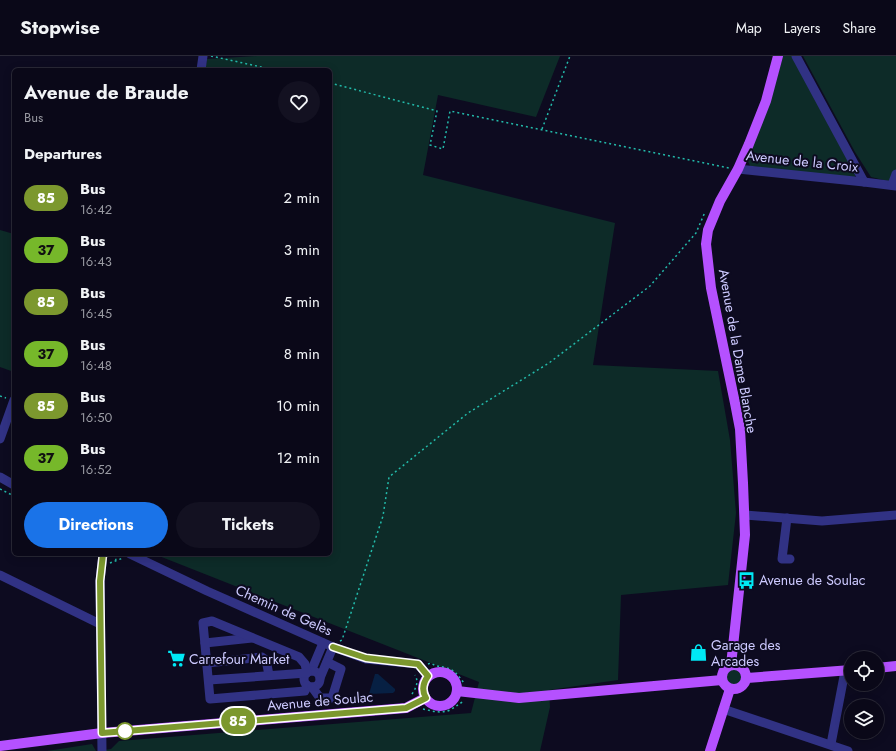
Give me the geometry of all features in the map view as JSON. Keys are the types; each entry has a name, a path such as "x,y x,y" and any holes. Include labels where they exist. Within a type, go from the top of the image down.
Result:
{"main road":[{"name":"Avenue de la Dame Blanche","path":"732,665 745,535 745,515 740,429 711,288 707,257 708,230 720,201 738,169 749,144 766,101 778,56"},
{"path":"732,665 741,667 745,671 746,678 745,684 740,688 736,690 730,689 722,680 722,674 724,670 732,665"},
{"path":"884,667 896,666"},
{"path":"746,678 844,670"},
{"path":"441,671 450,674 454,679 457,691 453,700 448,704 442,706 430,702 426,698 423,689 424,681 422,673 441,671"},
{"path":"457,691 519,698 722,680"},
{"path":"710,751 730,689"},
{"name":"Avenue de Soulac","path":"0,746 102,733 406,708 426,698"}],"street":[{"path":"201,68 203,56"},
{"name":"Avenue de la Croix","path":"796,56 864,182"},
{"name":"Avenue de la Croix","path":"738,169 894,186"},
{"path":"894,186 896,174"},
{"path":"0,439 12,406"},
{"path":"0,477 12,484"},
{"path":"745,515 822,521 896,515"},
{"path":"787,518 782,559 790,559"},
{"path":"102,751 100,581 103,556"},
{"name":"Chemin de Gelès","path":"134,556 207,592 323,643 366,658 418,664 422,673"},
{"path":"0,575 100,624"},
{"path":"313,674 299,657 212,621 203,623 210,699 305,691 310,686 317,685 312,669 323,643"},
{"path":"205,644 253,638"},
{"path":"327,662 341,669 332,698 320,698 304,679 313,674 327,662 333,647"},
{"path":"207,662 262,657 266,660 269,675"},
{"path":"209,680 269,675 313,674"},
{"path":"831,744 844,687"},
{"path":"724,709 848,751"}],"path":[{"path":"209,56 266,68"},
{"path":"542,129 570,56"},
{"path":"332,84 437,111 430,145 443,149 450,111 738,169"},
{"path":"333,647 342,640 374,545 383,516 389,477 468,413 549,364 650,286 696,234 704,213 720,201"},
{"path":"0,489 12,495"},
{"path":"422,673 428,663 431,663 434,666 447,668 454,671 466,684"}],"green space":[{"path":"257,56 560,56 536,117 438,95 423,175 615,223 593,365 718,371 730,440 736,513 728,585 621,595 618,680 549,690 550,707 540,751 97,751 111,749 119,741 471,713 479,682 159,556 332,556 332,68 205,68 207,59"},
{"path":"783,56 793,56 856,174 854,178 750,166 747,159 774,88"},
{"path":"803,56 896,56 896,170 892,182 871,177 855,152"},
{"path":"0,230 12,233 12,371 0,367"},
{"path":"734,669 740,672 743,678 740,684 734,687 728,684 725,678 728,672"},
{"path":"92,744 96,751 47,751"}],"water":[{"path":"375,674 378,674 395,689 395,691 393,693 369,694"}],"bus line":[{"name":"85","path":"103,556 100,581 102,733 406,708 426,698 423,689 424,681 428,676 418,664 366,658 333,647"}],"place":[{"name":"Avenue de Soulac","path":"746,580"},
{"name":"Garage des Arcades","path":"698,653"},
{"name":"Carrefour Market","path":"176,659"}]}
